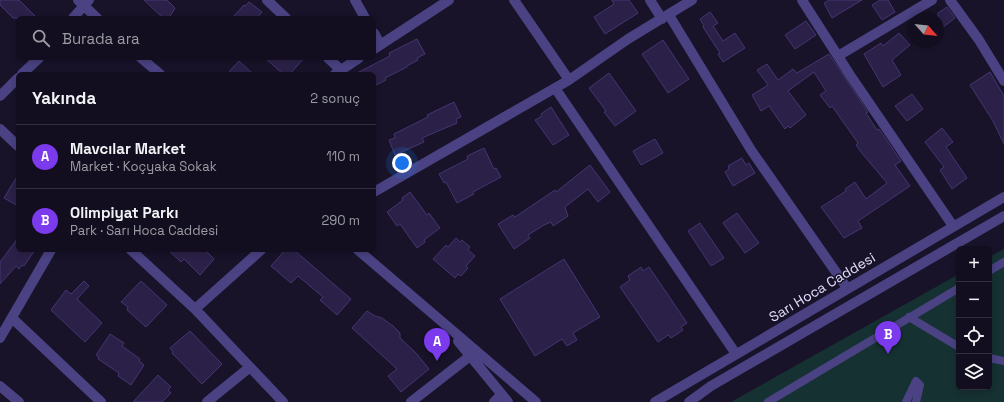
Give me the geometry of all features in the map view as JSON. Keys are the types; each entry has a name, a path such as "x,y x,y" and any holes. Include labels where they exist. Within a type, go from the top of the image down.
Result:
{"street":[{"path":"267,0 284,16"},
{"path":"355,0 364,16"},
{"path":"377,47 449,0"},
{"path":"514,0 569,80"},
{"path":"650,0 665,17 751,150 847,288"},
{"path":"376,191 569,80 692,0"},
{"path":"802,0 953,226"},
{"path":"838,56 932,0"},
{"path":"950,0 979,40 1004,81"},
{"path":"74,16 83,2 95,16"},
{"path":"24,72 37,60"},
{"path":"143,60 158,72"},
{"path":"329,60 338,72 357,60"},
{"path":"0,96 16,80"},
{"path":"555,88 736,354"},
{"path":"0,129 16,144"},
{"name":"Sarı Hoca Caddesi","path":"655,402 1004,196"},
{"name":"Sarı Hoca Caddesi","path":"688,402 712,386 1004,216"},
{"path":"0,338 50,252"},
{"path":"133,252 195,309 283,402"},
{"path":"195,309 259,252"},
{"path":"360,252 536,402"},
{"path":"992,269 1004,262"},
{"path":"768,402 956,290"},
{"path":"909,317 956,345"},
{"path":"12,318 101,402"},
{"path":"443,322 470,356 501,400"},
{"path":"411,402 470,356"},
{"path":"992,359 1004,361"},
{"path":"207,402 250,367"},
{"path":"906,402 916,380 920,385 916,402"},
{"path":"0,386 19,402"}],"green space":[{"path":"1004,249 1004,402 731,402 956,276 956,390 992,390 992,255"}],"building":[{"path":"0,0 19,0 35,16 16,16 16,18 13,18 0,5"},
{"path":"144,0 167,0 175,8 170,16 161,16"},
{"path":"612,0 629,0 638,13 605,34 594,17 614,4"},
{"path":"829,0 862,0 832,18 824,3"},
{"path":"880,0 888,0 895,12 882,20 872,5"},
{"path":"249,2 262,12 259,16 234,16 244,5 245,6"},
{"path":"947,7 955,18 944,26 944,12 940,12"},
{"path":"710,12 718,23 713,26 723,41 735,33 745,48 723,62 718,54 720,53 703,27 704,26 700,19"},
{"path":"806,21 816,35 795,49 785,35"},
{"path":"899,33 908,43 908,47 892,60 901,75 883,87 864,54 881,43 883,46"},
{"path":"417,39 425,54 417,58 418,60 407,67 385,78 386,80 376,85 376,72 359,72 390,56 389,53"},
{"path":"663,40 689,79 668,93 642,54"},
{"path":"829,54 868,112 866,113 877,130 879,129 901,161 895,165 910,186 858,221 862,228 844,238 821,207 846,191 845,189 855,182 866,199 887,183 856,145 858,143 832,106 830,108 820,95 826,91 814,72 788,91 806,115 790,128 788,126 785,129 769,106 761,111 752,95 768,85 757,70 767,64 778,80 793,69 797,73"},
{"path":"267,60 302,60 292,72 281,72"},
{"path":"239,61 251,72 229,72"},
{"path":"990,72 1004,96 1004,144 993,121 970,85"},
{"path":"609,73 636,111 615,126 589,88"},
{"path":"912,94 923,109 907,121 895,106"},
{"path":"454,102 461,117 456,119 457,123 422,138 424,142 395,155 389,140 395,138 394,134 428,117 427,115"},
{"path":"551,107 569,135 553,145 535,120 542,116 541,114"},
{"path":"942,128 953,142 946,147 967,178 952,189 940,170 944,167 925,142"},
{"path":"655,139 663,153 641,165 633,151"},
{"path":"484,148 494,169 496,168 501,177 473,192 474,194 457,203 446,182 444,183 439,174 468,159 467,156"},
{"path":"742,158 746,165 749,163 755,173 733,186 725,172 729,169 728,166"},
{"path":"590,165 610,192 598,202 588,189 565,207 568,216 553,226 551,222 544,225 528,235 530,238 514,249 498,224 513,215 515,217 555,190 556,192"},
{"path":"16,178 16,205 4,198"},
{"path":"410,192 427,215 429,213 440,228 424,240 425,242 417,248 400,224 397,226 387,212 403,200 402,198"},
{"path":"737,213 759,243 745,253 723,223"},
{"path":"700,223 724,258 711,266 688,231"},
{"path":"456,238 460,242 462,240 470,247 468,250 475,256 466,266 468,268 461,276 458,274 455,278 433,259 446,245 448,247"},
{"path":"16,241 16,252 34,252 24,266 22,265 19,269 16,266 0,284 0,262"},
{"path":"170,252 207,252 214,259 200,275 184,259 181,262"},
{"path":"283,252 296,252 351,299 337,315 320,300 323,297 298,276 291,283 271,266"},
{"path":"564,259 600,317 573,333 577,340 567,346 562,339 535,356 500,299"},
{"path":"641,267 643,271 649,267 687,323 681,327 683,330 671,338 668,335 658,342 620,287 630,280 628,276"},
{"path":"84,281 89,286 77,299 102,323 85,342 51,310 66,290 71,294"},
{"path":"141,281 167,305 146,327 127,310 128,307 121,302"},
{"path":"367,311 382,318 393,326 400,333 400,338 416,353 429,369 401,392 388,376 397,369 352,328"},
{"path":"190,331 222,364 202,384 172,353 173,352 170,348"},
{"path":"110,334 124,343 122,346 140,359 139,361 144,365 131,385 118,376 119,373 98,359 99,357 96,355"},
{"path":"158,375 171,387 168,390 171,393 162,402 133,402"}],"place":[{"name":"Olimpiyat Parkı","path":"888,354"},
{"name":"Mavcılar Market","path":"437,361"}]}
